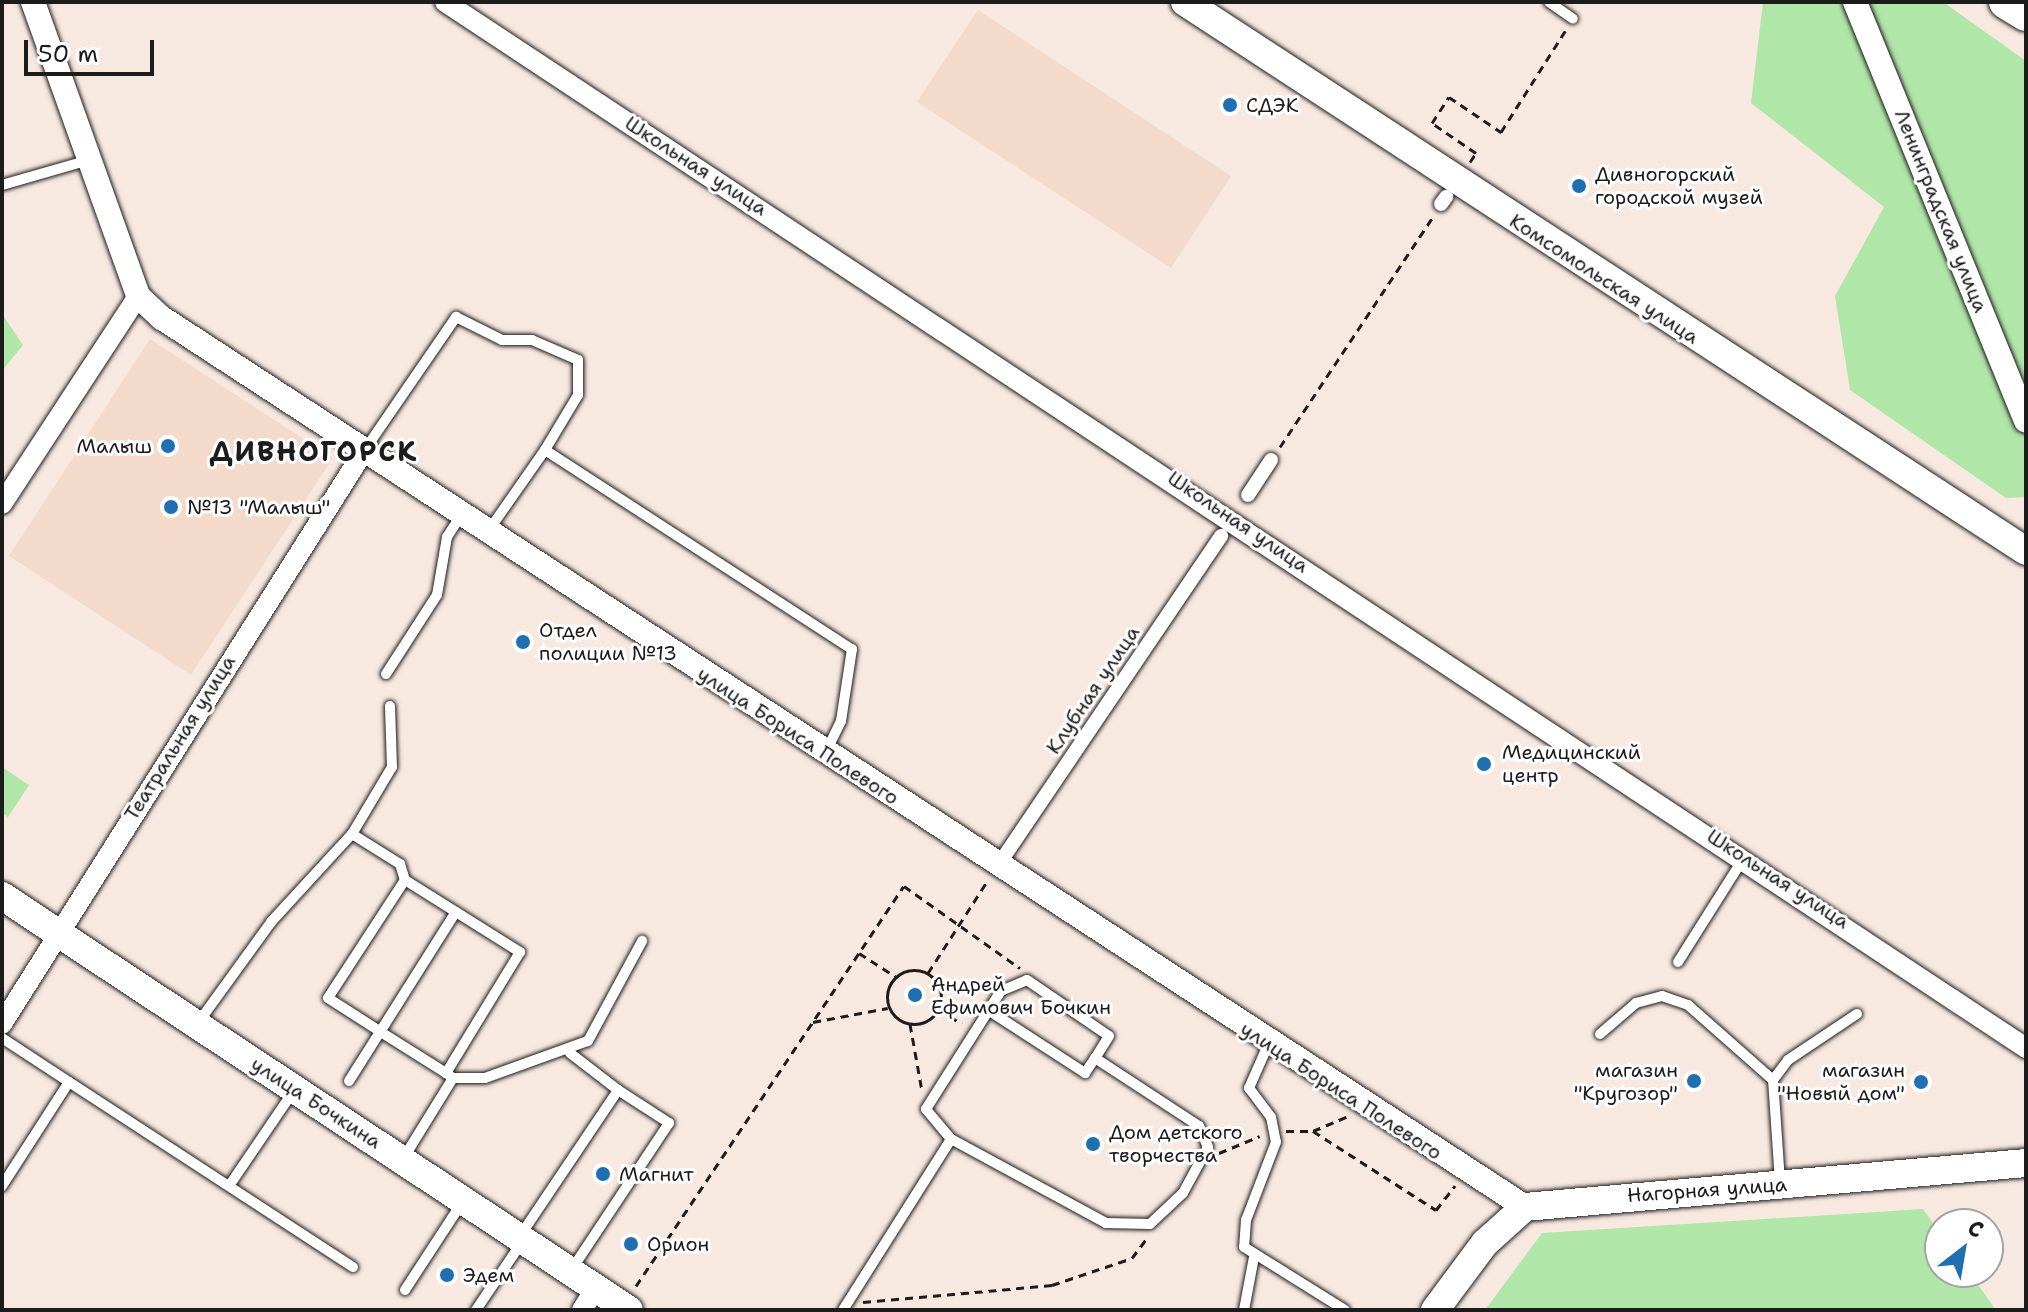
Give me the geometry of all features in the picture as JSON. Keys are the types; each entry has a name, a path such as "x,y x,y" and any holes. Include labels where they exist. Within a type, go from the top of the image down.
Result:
{"highway":[{"path":"2006,2 2026,14"}],"main road":[{"name":"Комсомольская улица","path":"1185,2 2026,551"},
{"name":"улица Бочкина","path":"2,896 571,1272 589,1299 626,1308"},
{"name":"Нагорная улица","path":"1525,1207 2026,1163"},
{"path":"1435,1310 1485,1243 1525,1207"}],"street":[{"path":"2,504 138,296 33,2"},
{"name":"Школьная улица","path":"445,2 1745,857 2026,1048"},
{"name":"Ленинградская улица","path":"1855,2 2026,420"},
{"name":"улица Бориса Полевого","path":"138,296 364,451 1268,1045 1525,1207"},
{"name":"Театральная улица","path":"2,1024 364,451"},
{"path":"1248,495 1271,460"},
{"name":"Клубная улица","path":"997,867 1221,536"}],"lane":[{"path":"1549,2 1573,19"},
{"path":"2,185 91,160"},
{"path":"364,451 456,317 502,340 532,340 578,360 578,395 545,450 488,531"},
{"path":"545,450 852,649 841,721 825,754"},
{"path":"386,674 437,595 447,537 462,514"},
{"path":"197,1025 261,934 352,834 392,767 390,706"},
{"path":"352,834 400,864 405,880 520,952 402,1160"},
{"path":"1678,962 1745,857"},
{"path":"405,880 328,998 449,1076 485,1078 570,1053 601,1026 642,941"},
{"path":"349,1081 456,912"},
{"path":"988,1010 1085,1073 1109,1036 1027,980 1001,991 988,1010 974,1032 926,1109 951,1139 1106,1223 1150,1224 1208,1147 1199,1126 1095,1058"},
{"path":"1600,1034 1636,1003 1662,996 1688,1005 1773,1080"},
{"path":"1780,1186 1773,1080 1788,1060 1857,1014"},
{"path":"2,1038 353,1267"},
{"path":"1268,1045 1249,1088 1275,1130 1272,1162 1246,1220 1244,1247 1254,1257 1345,1310"},
{"path":"570,1053 618,1090 669,1123 571,1272"},
{"path":"2,1186 69,1082"},
{"path":"229,1186 295,1090"},
{"path":"476,1310 618,1090"},
{"path":"845,1306 951,1139"},
{"path":"405,1290 464,1201"},
{"path":"1244,1310 1254,1257"}],"path":[{"path":"1463,172 1476,153 1432,123 1449,97 1501,132 1573,19"},
{"path":"1271,460 1444,201"},
{"path":"928,973 997,867"},
{"path":"626,1308 904,886 1015,959 1027,980"},
{"path":"859,953 895,976 928,973"},
{"path":"928,973 941,993 938,1009"},
{"path":"888,1008 895,976"},
{"path":"813,1022 888,1008 910,1024 926,1109"},
{"path":"910,1024 938,1009"},
{"path":"938,1009 974,1032"},
{"path":"1201,1160 1275,1130 1313,1131 1364,1108"},
{"path":"1313,1131 1436,1210 1466,1171"},
{"path":"845,1306 1052,1285 1098,1273 1132,1258 1157,1218"}],"shaded area":[{"path":"978,10 1231,176 1171,268 917,102"},
{"name":"№13 \"Малыш\"","path":"150,339 333,458 191,675 9,556"}],"green space":[{"path":"1763,2 1943,2 2026,61 2026,497 2006,498 1850,390 1835,296 1884,207 1751,103"},
{"path":"2,314 23,345 2,371"},
{"path":"2,767 29,785 8,817 2,813"},
{"path":"1923,1209 1924,1288 1980,1288 1996,1310 1485,1310 1542,1233"}],"place":[{"name":"СДЭК","path":"1230,105"},
{"name":"Дивногорский городской музей","path":"1579,186"},
{"name":"Малыш","path":"168,446"},
{"name":"№13 \"Малыш\"","path":"171,507"},
{"name":"Отдел полиции №13","path":"523,642"},
{"name":"Медицинский центр","path":"1484,764"},
{"name":"Андрей Ефимович Бочкин","path":"915,995"},
{"name":"магазин \"Кругозор\"","path":"1694,1081"},
{"name":"магазин \"Новый дом\"","path":"1921,1082"},
{"name":"Дом детского творчества","path":"1093,1144"},
{"name":"Магнит","path":"603,1174"},
{"name":"Орион","path":"631,1244"},
{"name":"Эдем","path":"447,1275"}],"district":[{"name":"ДИВНОГОРСК","path":"314,451"}]}
